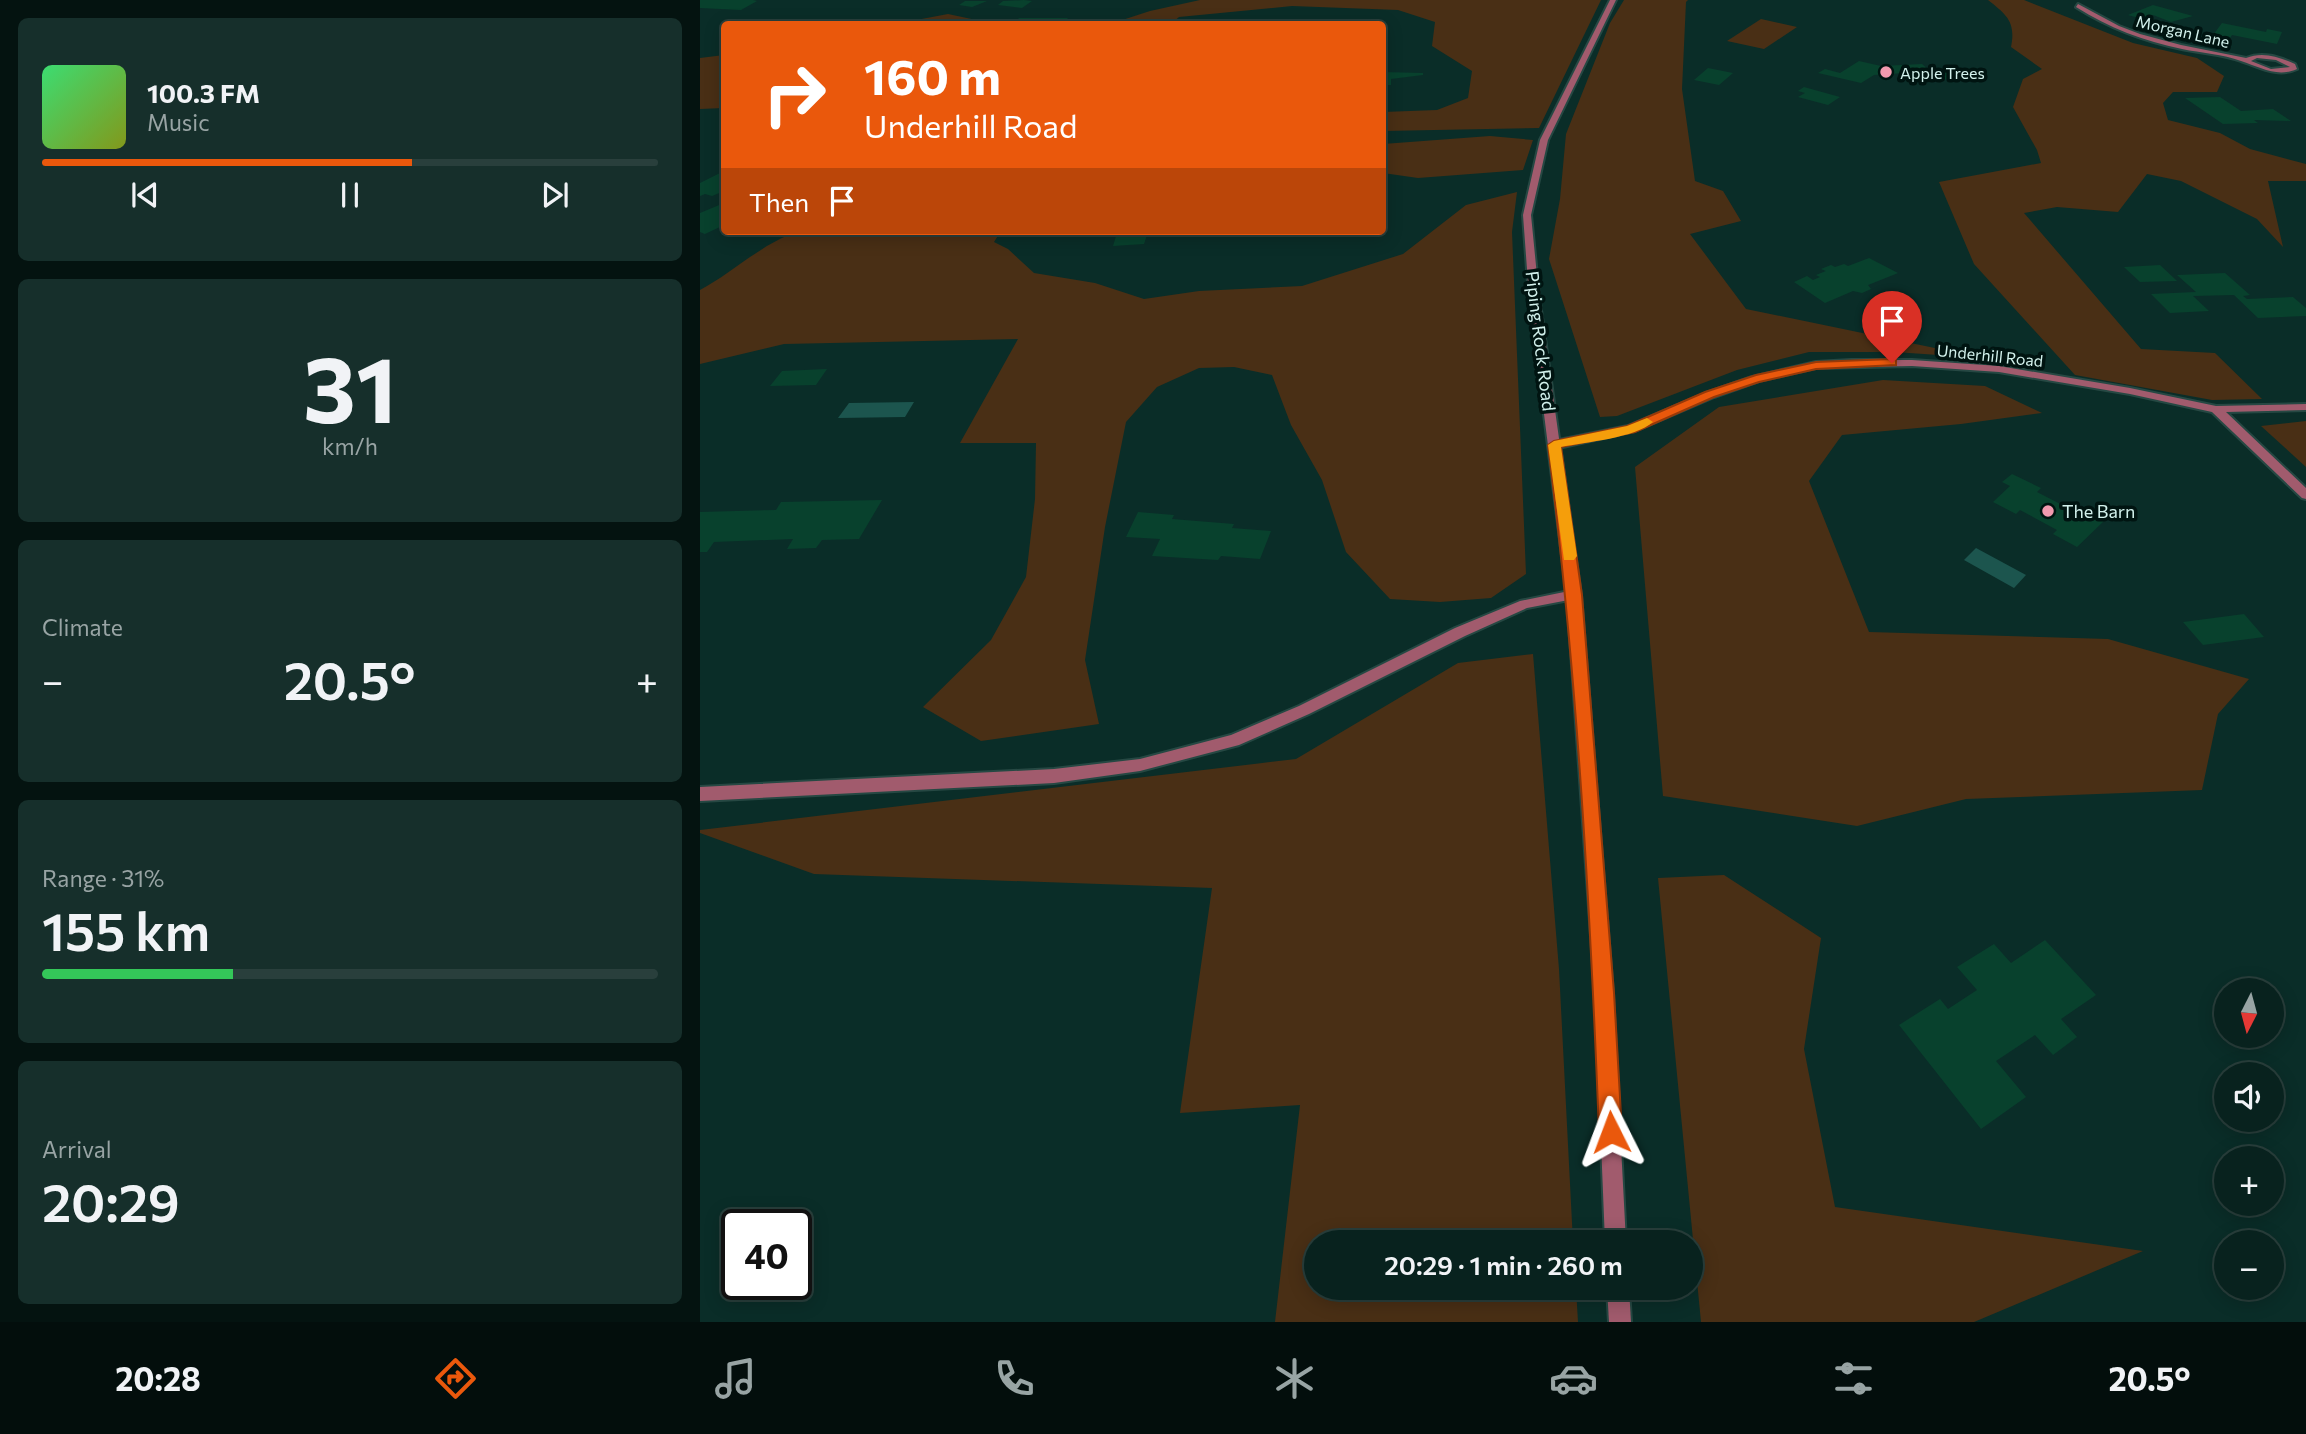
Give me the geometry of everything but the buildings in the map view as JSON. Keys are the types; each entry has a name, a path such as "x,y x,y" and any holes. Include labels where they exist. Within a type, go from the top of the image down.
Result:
{"street":[{"name":"Piping Rock Road","path":"1613,0 1544,140 1527,215 1534,296 1574,595 1604,993 1615,1230"},
{"name":"Morgan Lane","path":"2078,6 2107,24 2144,38 2247,60 2257,57 2277,58 2289,62 2294,69"},
{"name":"Morgan Lane","path":"2247,60 2250,64 2270,71 2306,71"},
{"name":"Underhill Road","path":"1554,445 1631,429 1710,395 1756,379 1816,365 1851,363 1912,363 1998,369 2130,391 2216,410 2306,407"},
{"path":"2216,410 2306,495"},
{"path":"700,794 1054,775 1140,765 1234,741 1304,710 1460,632 1525,604 1574,595"},
{"path":"1619,1300 1620,1322"}],"shaded area":[{"path":"1200,0 1601,0 1539,128 1386,131 1386,112 1437,110 1468,98 1472,71 1432,46 1435,22 1398,10 1292,6 1179,17 1174,21 1119,21"},
{"path":"1624,0 1688,0 1682,89 1695,181 1723,191 1741,221 1690,234 1746,309 1983,358 1894,352 1809,352 1737,370 1617,416 1600,417 1549,259 1560,199 1566,134 1610,23"},
{"path":"1988,0 2024,0 2133,43 2197,58 2224,76 2217,92 2173,92 2163,103 2168,120 2220,133 2250,149 2306,164 2306,181 2268,181 2283,247 2257,219 2181,181 2147,174 2118,212 2057,207 2024,213 2141,349 2215,353 2262,399 2212,400 2075,375 1974,264 1939,182 2041,163 2037,150 2013,107 2023,79 2042,69 2011,47 2011,25"},
{"path":"948,14 981,21 911,21"},
{"path":"1761,19 1797,27 1764,49 1727,41"},
{"path":"721,55 721,108 700,109 700,58"},
{"path":"1490,136 1533,140 1523,170 1418,178 1386,173 1386,144"},
{"path":"1517,192 1512,232 1526,574 1491,598 1440,602 1390,599 1346,552 1322,480 1291,425 1272,375 1234,367 1199,368 1157,387 1126,422 1105,527 1085,660 1099,724 981,741 923,707 991,640 1026,577 1035,499 1036,443 960,443 1018,339 784,344 700,364 700,290 789,235 998,235 994,242 1008,249 1034,273 1095,283 1144,299 1199,291 1302,286 1403,254 1466,205"},
{"path":"1883,380 1985,386 2042,413 1842,435 1809,481 1869,632 2108,639 2249,679 2218,714 2202,790 1966,799 1857,826 1663,796 1635,467 1719,407"},
{"path":"2306,421 2306,467 2261,426"},
{"path":"1533,654 1559,969 1572,1230 1304,1230 1304,1300 1577,1300 1578,1322 1275,1322 1300,1105 1180,1113 1212,888 814,874 700,833 700,830 1296,759 1458,663"},
{"path":"1724,875 1821,938 1804,1049 1835,1207 2143,1251 1974,1322 1701,1322 1699,1300 1703,1300 1703,1230 1692,1230 1658,878"}],"water":[{"path":"914,402 905,417 838,418 849,403"},
{"path":"1976,548 2026,575 2014,588 1964,560"}],"slow traffic":[{"path":"1569,556 1554,445 1631,429 1647,422"}],"place":[{"name":"Apple Trees","path":"1886,72"},
{"name":"The Barn","path":"2048,511"}],"route":[{"path":"1611,1132 1604,993 1574,595 1554,445 1631,429 1710,395 1756,379 1816,365 1892,363"}]}
